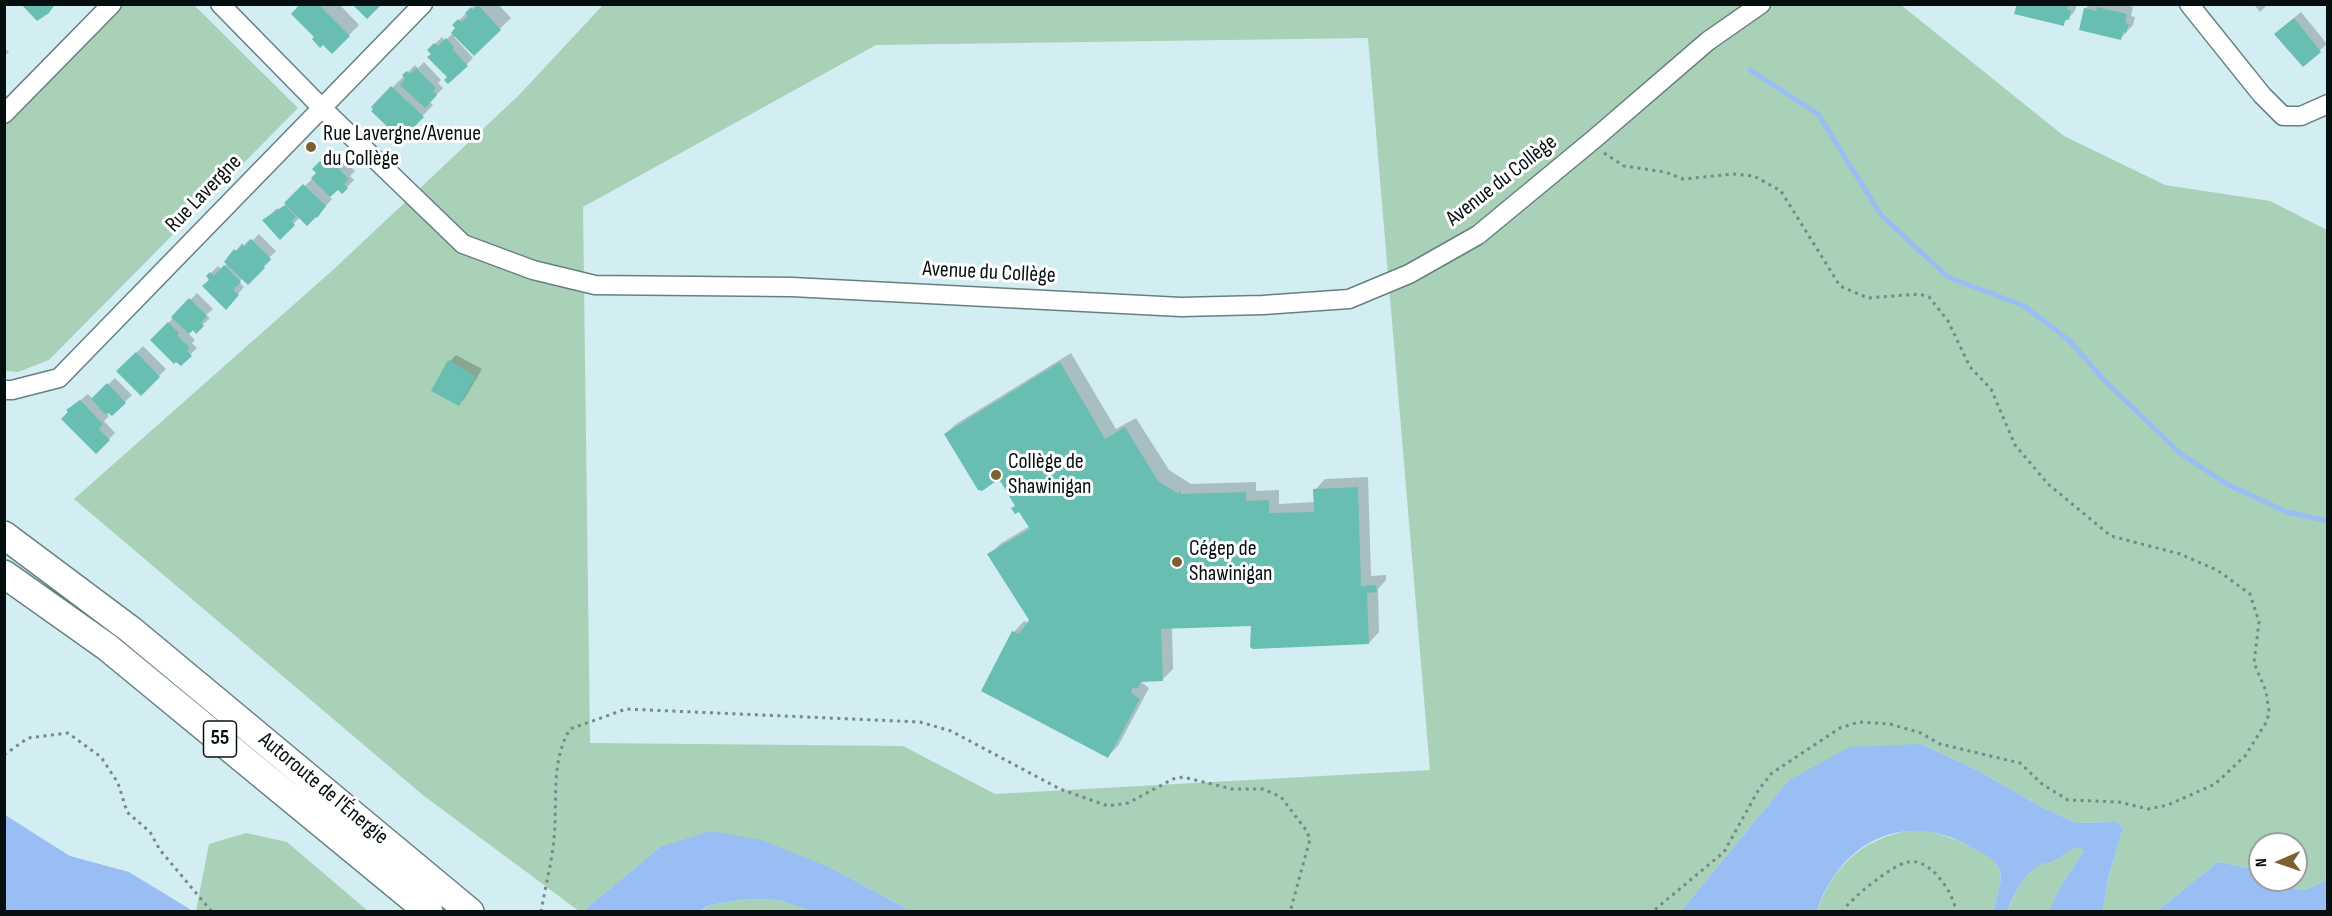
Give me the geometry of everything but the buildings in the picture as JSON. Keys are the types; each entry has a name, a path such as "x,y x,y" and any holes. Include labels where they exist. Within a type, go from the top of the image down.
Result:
{"highway":[{"name":"Autoroute de l'Énergie","path":"4,535 131,630 470,912"},
{"name":"Autoroute de l'Énergie","path":"4,574 107,647 429,912"}],"street":[{"path":"4,114 112,4"},
{"name":"Avenue du Collège","path":"220,4 321,107 464,244 533,270 596,285 792,287 1181,307 1263,305 1349,299 1409,274 1478,235 1593,140 1708,40 1761,4"},
{"name":"Rue Lavergne","path":"4,390 59,378 423,4"},
{"path":"2189,4 2262,95 2283,116 2301,116 2328,104"}],"path":[{"path":"1593,140 1607,156 1624,166 1665,172 1683,179 1734,174 1754,176 1780,191 1840,286 1868,298 1919,294 1929,297 1948,321 1970,367 1991,389 2015,446 2048,484 2111,536 2180,554 2217,570 2250,594 2259,622 2254,663 2266,691 2269,711 2266,721 2245,756 2215,784 2169,805 2148,808 2119,802 2068,800 2042,784 2020,763 1940,744 1921,733 1890,724 1859,722 1840,728 1772,773 1759,789 1724,852 1652,912"},
{"path":"541,912 553,851 557,761 564,740 570,729 626,709 920,722 951,731 1060,789 1108,806 1128,803 1173,779 1183,777 1232,789 1263,789 1281,797 1306,830 1310,839 1290,912"},
{"path":"4,755 28,738 68,734 101,757 118,783 127,812 150,832 160,850 212,912"},
{"path":"1842,912 1852,899 1865,889 1900,866 1912,862 1923,865 1942,881 1952,895 1956,912"}],"green space":[{"path":"124,5 194,5 298,108 49,360 18,372 5,371 4,125"},
{"path":"603,5 1901,5 2064,136 2165,185 2270,201 2327,230 2327,879 2308,888 2308,832 2248,832 2248,868 2218,862 2157,911 2106,911 2103,909 2108,878 2123,828 2117,822 2077,823 2043,808 1977,770 1921,744 1788,781 1681,911 911,911 831,868 660,847 583,911 579,911 424,796 74,499 334,269 519,95","holes":["1368,38 1430,770 995,794 903,746 590,743 583,207 876,45"]},
{"path":"1920,829 1964,843 1995,862 1999,869 2000,879 1994,911 1817,912 1833,878 1855,854 1884,837"},
{"path":"246,833 287,842 368,911 196,911 209,844"},
{"path":"2074,847 2080,847 2084,851 2059,889 2049,911 2008,912 2017,890 2031,870 2044,862 2054,861"},
{"path":"745,899 779,900 810,911 700,912 710,905"}],"water":[{"path":"1921,744 1977,770 2043,808 2077,823 2117,822 2123,828 2108,878 2103,909 2106,911 2049,911 2059,889 2084,851 2080,847 2035,868 2020,884 2008,911 1994,911 2001,876 1995,862 1983,853 1945,835 1921,831 1898,832 1877,839 1858,851 1841,867 1827,887 1817,911 1681,911 1788,781 1849,747"},
{"path":"5,815 70,856 129,872 193,911 5,911"},
{"path":"711,831 761,840 831,868 911,911 810,911 779,900 745,899 710,905 700,911 583,911 660,847"},
{"path":"2218,862 2248,868 2248,892 2308,892 2308,888 2327,879 2327,911 2157,911"}],"waterway":[{"path":"1750,70 1818,114 1881,215 1948,277 2024,306 2069,340 2104,380 2181,454 2227,484 2287,512 2328,521"}],"place":[{"name":"Rue Lavergne/Avenue du Collège","path":"311,147"},
{"name":"Collège de Shawinigan","path":"996,475"},
{"name":"Cégep de Shawinigan","path":"1177,562"}]}
